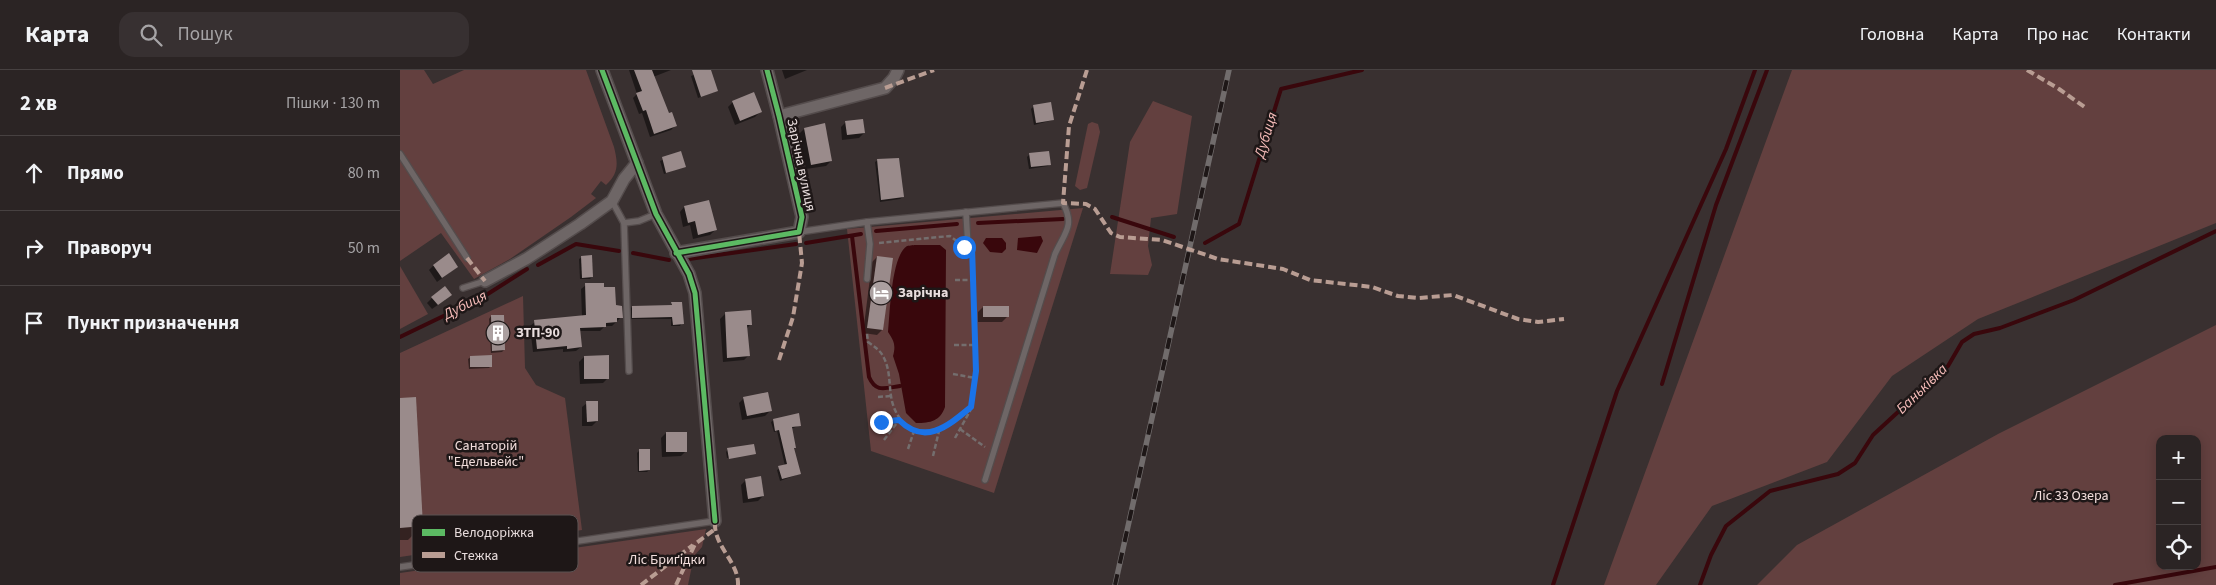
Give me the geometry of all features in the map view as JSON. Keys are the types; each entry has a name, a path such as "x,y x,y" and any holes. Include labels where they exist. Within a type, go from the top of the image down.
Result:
{"street":[{"path":"602,70 656,214 688,274 695,293 715,521"},
{"name":"Зарічна вулиця","path":"676,253 799,232 802,217 780,116 767,70"},
{"path":"780,116 885,88 898,70"},
{"path":"485,282 526,259 612,201 624,178 637,163"}],"lane":[{"path":"400,154 467,258"},
{"path":"612,201 624,223 629,371"},
{"path":"799,232 867,222 1063,203 1069,214 1069,224 1055,254 985,480"},
{"path":"966,212 968,247"},
{"path":"624,223 640,221 656,214"},
{"path":"867,222 870,244 867,279"},
{"path":"463,288 485,282"},
{"path":"578,541 715,521"}],"path":[{"path":"870,244 950,236 964,247 972,247 975,378 971,407 955,438"},
{"path":"956,280 973,280"},
{"path":"868,334 868,342 883,355 889,376 891,396 899,420 914,431 939,430 971,407"},
{"path":"954,345 975,345"},
{"path":"953,374 975,378"},
{"path":"883,376 889,376"},
{"path":"878,396 891,396"},
{"path":"881,422 899,420"},
{"path":"884,440 899,420"},
{"path":"960,429 994,453"},
{"path":"933,456 939,430"},
{"path":"908,449 914,431"}],"green space":[{"path":"400,70 424,70 433,84 464,70 586,70 614,147 617,163 615,172 606,185 601,181 591,194 596,198 571,217 510,259 474,279 441,233 400,261"},
{"path":"1792,70 2216,70 2216,223 1978,319 1892,376 1827,462 1712,506 1656,585 1604,585"},
{"path":"1153,101 1192,116 1177,214 1151,218 1148,246 1152,265 1148,275 1110,274 1130,142"},
{"path":"1092,122 1098,124 1100,132 1087,188 1080,190 1075,186 1088,124"},
{"path":"1083,208 994,493 871,451 847,229"},
{"path":"400,266 428,314 400,329"},
{"name":"Санаторій \"Едельвейс\"","path":"523,296 525,368 536,385 565,398 582,530 578,531 578,515 412,515 412,555 400,557 400,353"},
{"name":"Ліс 33 Озера","path":"2216,325 2216,585 1757,585 1797,545 1998,434"},
{"name":"Ліс Бриґідки","path":"706,529 702,547 694,556 688,585 400,585 400,573 412,571 578,572 578,547"}],"shaded area":[{"path":"1041,236 1043,241 1037,253 1017,250 1018,238"},
{"path":"986,238 1002,238 1006,243 1006,249 1002,253 990,252 983,243"},
{"path":"940,245 946,250 945,407 938,418 916,423 906,413 899,374 893,356 894,343 888,332 894,273 902,252 907,246"}],"building":[{"path":"634,70 652,70 669,113 672,112 677,126 654,134 646,110 643,111 636,93 642,91"},
{"path":"692,70 711,70 718,91 701,97"},
{"path":"754,92 762,112 740,121 732,101"},
{"path":"1051,102 1054,120 1036,123 1033,105"},
{"path":"863,119 865,133 847,135 845,121"},
{"path":"825,123 832,161 811,165 804,128"},
{"path":"681,151 686,167 666,173 662,157"},
{"path":"1049,151 1051,165 1031,167 1029,153"},
{"path":"899,158 904,197 881,200 877,159"},
{"path":"709,200 717,230 698,235 695,221 688,223 684,206"},
{"path":"449,253 458,267 442,278 433,265"},
{"path":"592,255 593,277 582,278 581,256"},
{"path":"877,256 893,258 883,330 867,328"},
{"path":"585,283 604,283 604,287 615,287 616,305 622,306 623,318 617,318 617,322 606,323 606,327 580,328 582,347 567,349 567,346 537,349 534,320 586,315"},
{"path":"445,286 452,295 438,305 431,297"},
{"path":"671,302 682,302 684,324 673,325 672,317 632,318 632,306 672,305"},
{"path":"983,306 1009,306 1009,317 983,317"},
{"path":"751,310 752,325 747,325 750,356 727,358 725,312"},
{"name":"ЗТП-90","path":"491,315 504,315 505,350 492,351"},
{"path":"492,355 492,367 470,367 470,356"},
{"path":"609,355 609,379 584,379 584,356"},
{"path":"768,392 772,411 747,416 743,397"},
{"path":"416,397 422,515 412,515 412,527 400,528 400,398"},
{"path":"586,401 598,401 598,421 587,422"},
{"path":"799,413 801,426 792,427 796,448 794,448 801,474 782,479 778,466 787,464 779,430 775,431 773,419"},
{"path":"666,432 687,432 687,452 666,452"},
{"path":"754,444 756,454 729,459 727,448"},
{"path":"639,449 650,449 650,470 639,471"},
{"path":"761,476 764,496 748,499 745,479"}],"waterway":[{"name":"Дубиця","path":"1205,243 1239,224 1281,89 1362,70"},
{"path":"1553,585 1617,391 1726,149 1755,70"},
{"path":"1662,384 1716,205 1767,70"},
{"name":"Дубиця","path":"1112,217 1174,237"},
{"name":"Дубиця","path":"978,223 1063,219"},
{"name":"Дубиця","path":"876,231 957,224"},
{"name":"Баньківка","path":"1700,585 1711,555 1726,526 1770,491 1838,474 1855,463 1873,435 1948,366 1962,342 1974,334 2000,328 2074,300 2216,231"},
{"name":"Дубиця","path":"806,243 861,234"},
{"path":"852,236 869,377 878,387 900,386"},
{"name":"Дубиця","path":"538,265 576,244 619,251"},
{"name":"Дубиця","path":"689,259 796,244"},
{"name":"Дубиця","path":"633,253 669,260"},
{"name":"Дубиця","path":"400,337 483,297 527,269"},
{"path":"2115,585 2216,567"}],"railway":[{"path":"1115,585 1229,70"}],"marked path":[{"path":"885,88 934,70"},
{"path":"1087,70 1069,126 1063,203 1086,204 1095,209 1111,233 1120,237 1162,240 1218,259 1283,269 1310,280 1372,287 1398,296 1419,298 1453,295 1518,319 1538,322 1564,319"},
{"path":"2027,70 2086,108"},
{"path":"779,360 793,317 802,263 799,232"},
{"path":"467,258 485,281"},
{"path":"715,523 718,540 735,569 738,585"},
{"path":"676,585 695,544 715,529"},
{"path":"641,585 693,545"}],"cycle path":[{"path":"602,70 656,214 689,274 695,293 715,521"},
{"path":"676,253 799,232 802,217 767,70"}],"place":[{"name":"Зарічна","path":"881,293"},
{"name":"ЗТП-90","path":"498,333"}],"route":[{"path":"881,422 899,420 914,431 933,432 955,420 971,407 976,371 972,247 964,247"}]}
